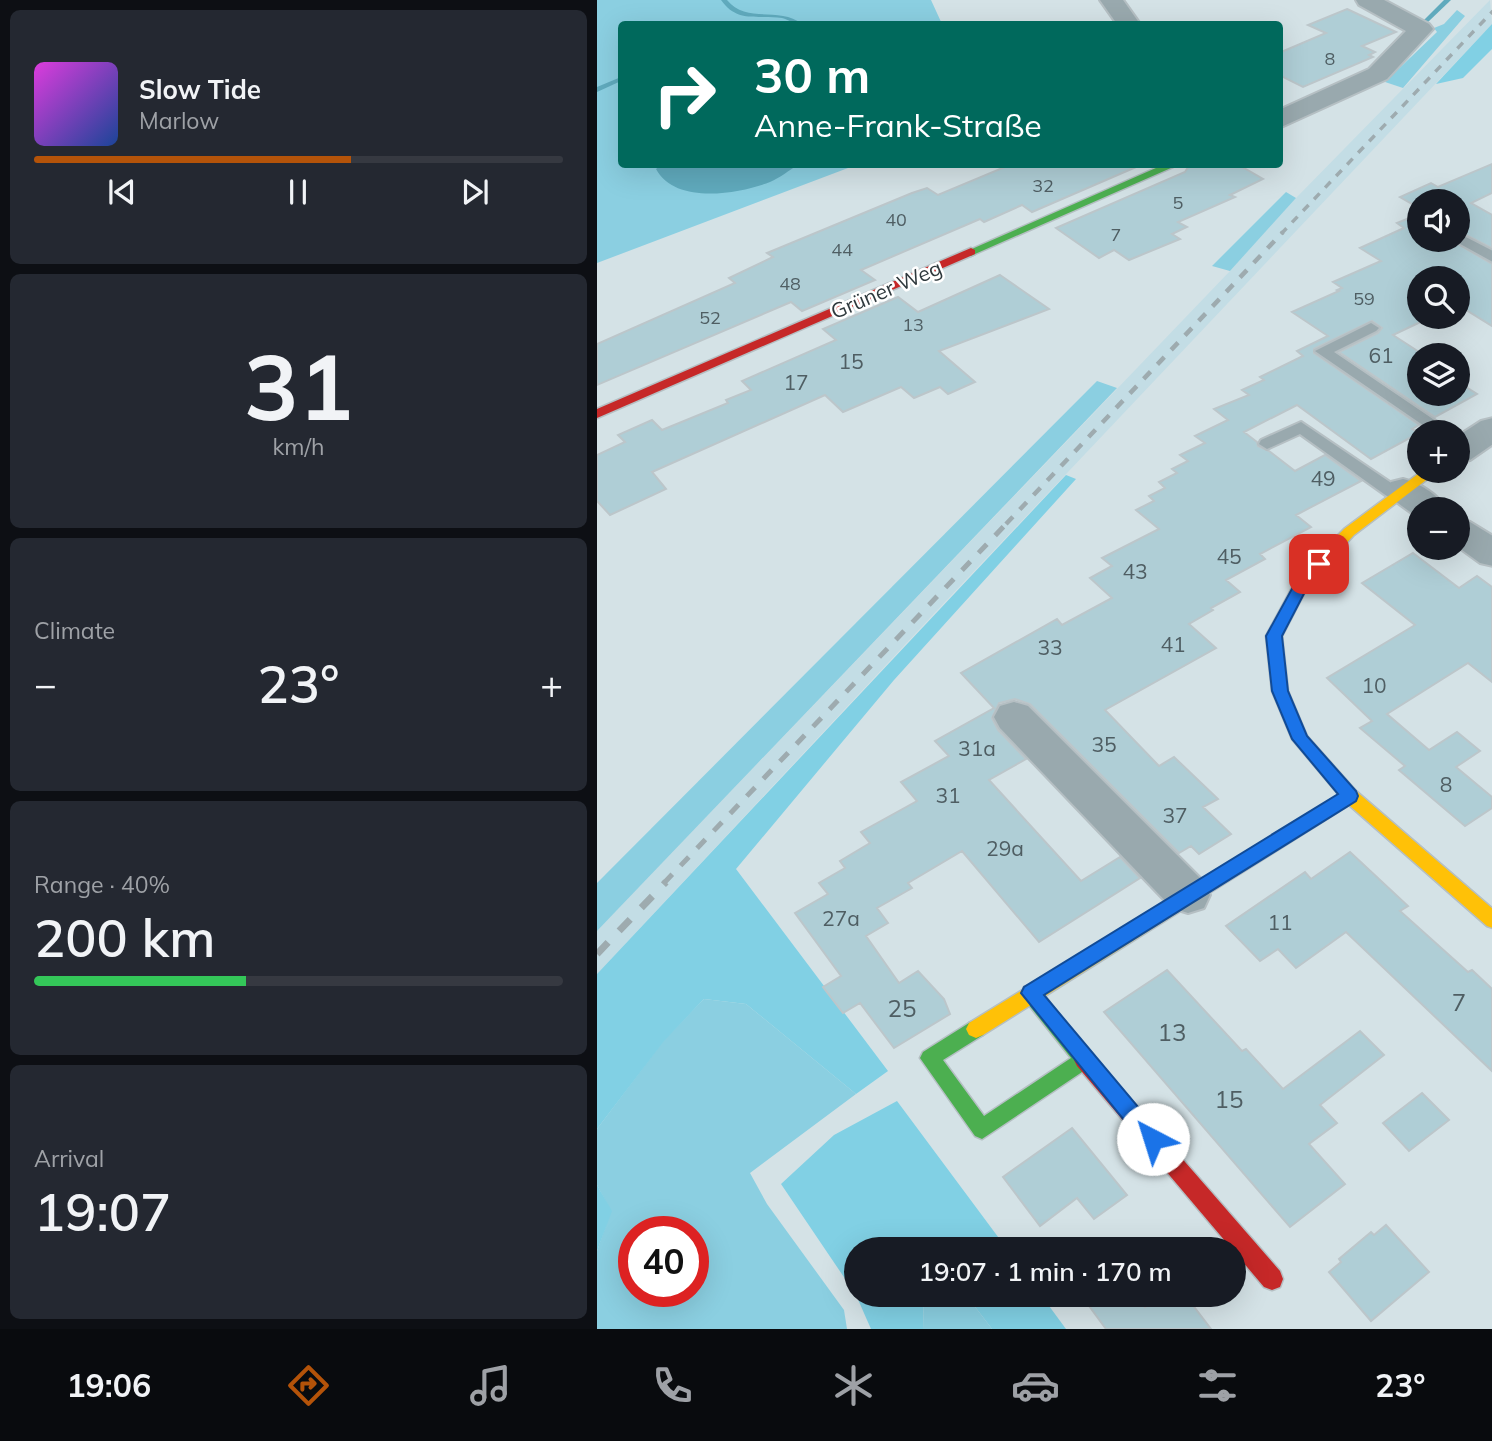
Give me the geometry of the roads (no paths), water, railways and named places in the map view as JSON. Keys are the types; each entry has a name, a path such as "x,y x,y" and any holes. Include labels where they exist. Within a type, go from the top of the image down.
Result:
{"street":[{"path":"1111,0 1126,21"},
{"path":"1283,118 1378,74 1421,29 1367,0"},
{"name":"Grüner Weg","path":"597,414 1166,168"},
{"path":"1411,497 1422,483"},
{"path":"1407,500 1349,533 1304,579 1274,636 1280,691 1301,739 1349,796 1492,921"},
{"path":"1470,538 1492,554"},
{"path":"1014,717 1188,895"},
{"path":"1084,1060 982,1129 930,1058 1349,796"},
{"path":"1031,993 1084,1060 1272,1279"}],"lane":[{"path":"1470,244 1492,258"},
{"path":"1371,328 1323,351 1432,420"},
{"path":"1267,444 1301,427 1408,497"}],"waterway":[{"path":"724,0 730,8 739,13 781,16 794,21"},
{"path":"1426,21 1448,0"},
{"path":"597,90 618,80"}],"railway":[{"path":"1281,234 1493,11"},
{"path":"1006,524 1283,232"},
{"path":"664,883 1008,522"},
{"path":"597,954 666,882"}]}
